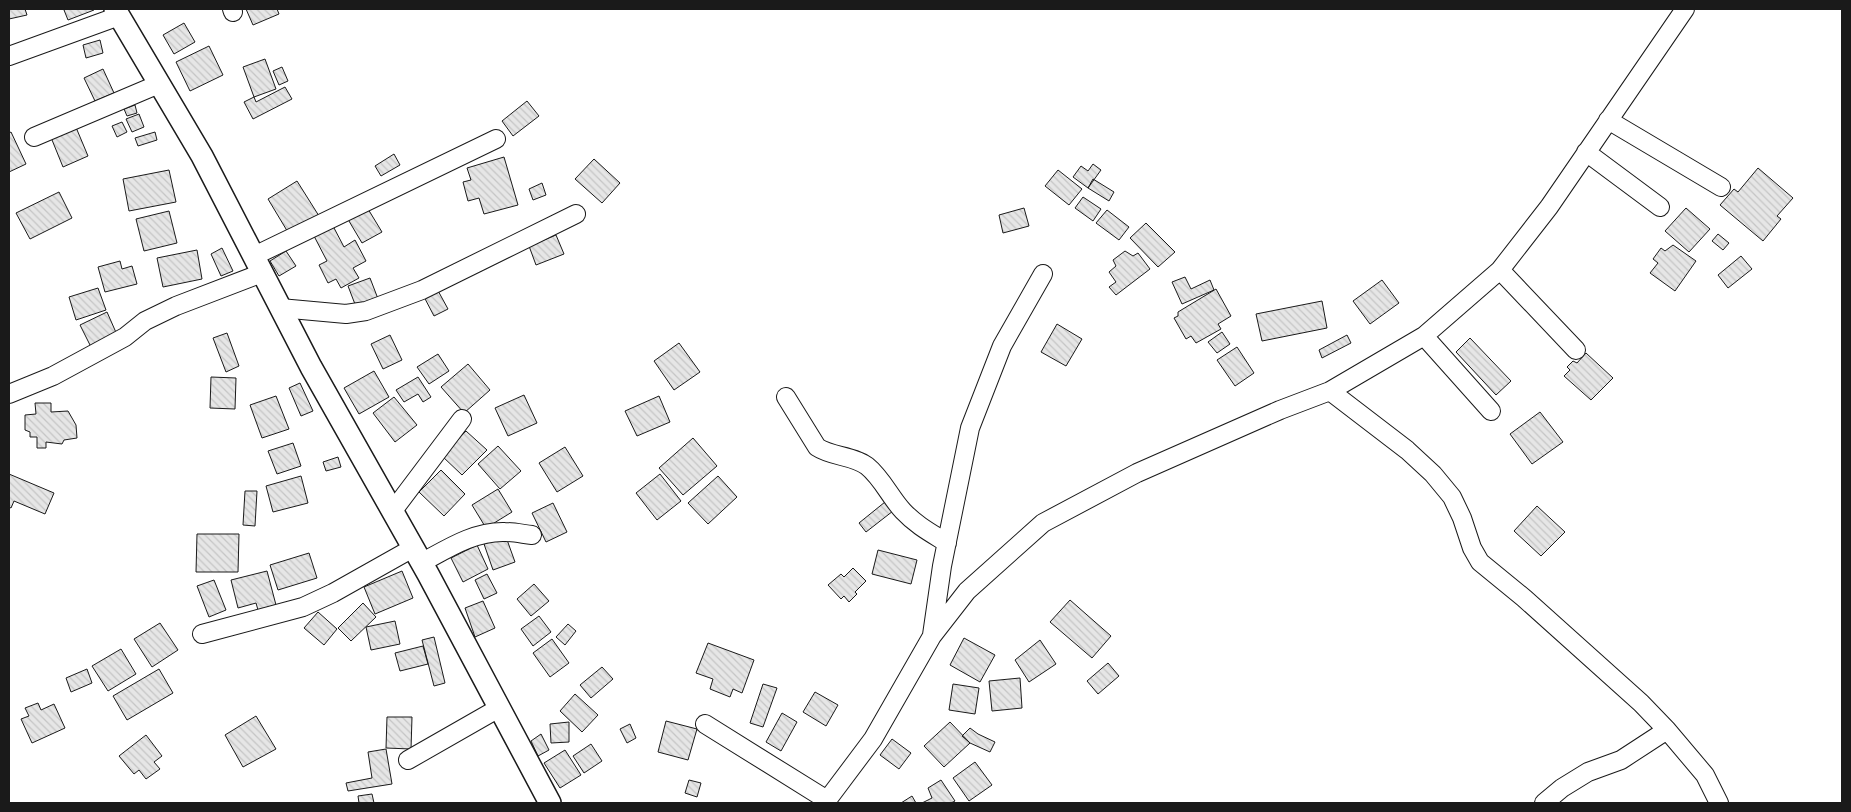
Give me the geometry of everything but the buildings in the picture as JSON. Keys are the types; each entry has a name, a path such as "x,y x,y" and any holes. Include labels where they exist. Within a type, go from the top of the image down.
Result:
{"main road":[{"path":"117,12 202,156 311,367 417,556 550,803"}],"street":[{"path":"705,724 826,802 873,739 932,636 967,590 1043,523 1137,473 1280,410 1330,391 1424,336 1500,270 1549,207 1685,9"},
{"path":"9,56 117,12"},
{"path":"34,137 159,84"},
{"path":"1608,120 1721,187"},
{"path":"9,394 53,376 125,337 145,321 258,265 496,138"},
{"path":"1586,152 1660,207"},
{"path":"280,308 346,314 366,311 422,290 576,214"},
{"path":"1500,270 1576,350"},
{"path":"932,636 947,543 970,428 1002,346 1043,274"},
{"path":"1424,336 1491,411"},
{"path":"1330,391 1407,450 1433,474 1452,497 1462,518 1472,548 1480,562 1524,598 1627,690 1667,730 1705,774 1719,803"},
{"path":"786,397 817,447 824,452 853,458 866,465 902,510 920,527 947,543"},
{"path":"392,512 462,419"},
{"path":"202,634 303,607 417,556 459,542 488,534 504,532 532,535"},
{"path":"408,760 499,708"},
{"path":"1544,803 1562,788 1588,772 1621,760 1667,730"}]}
